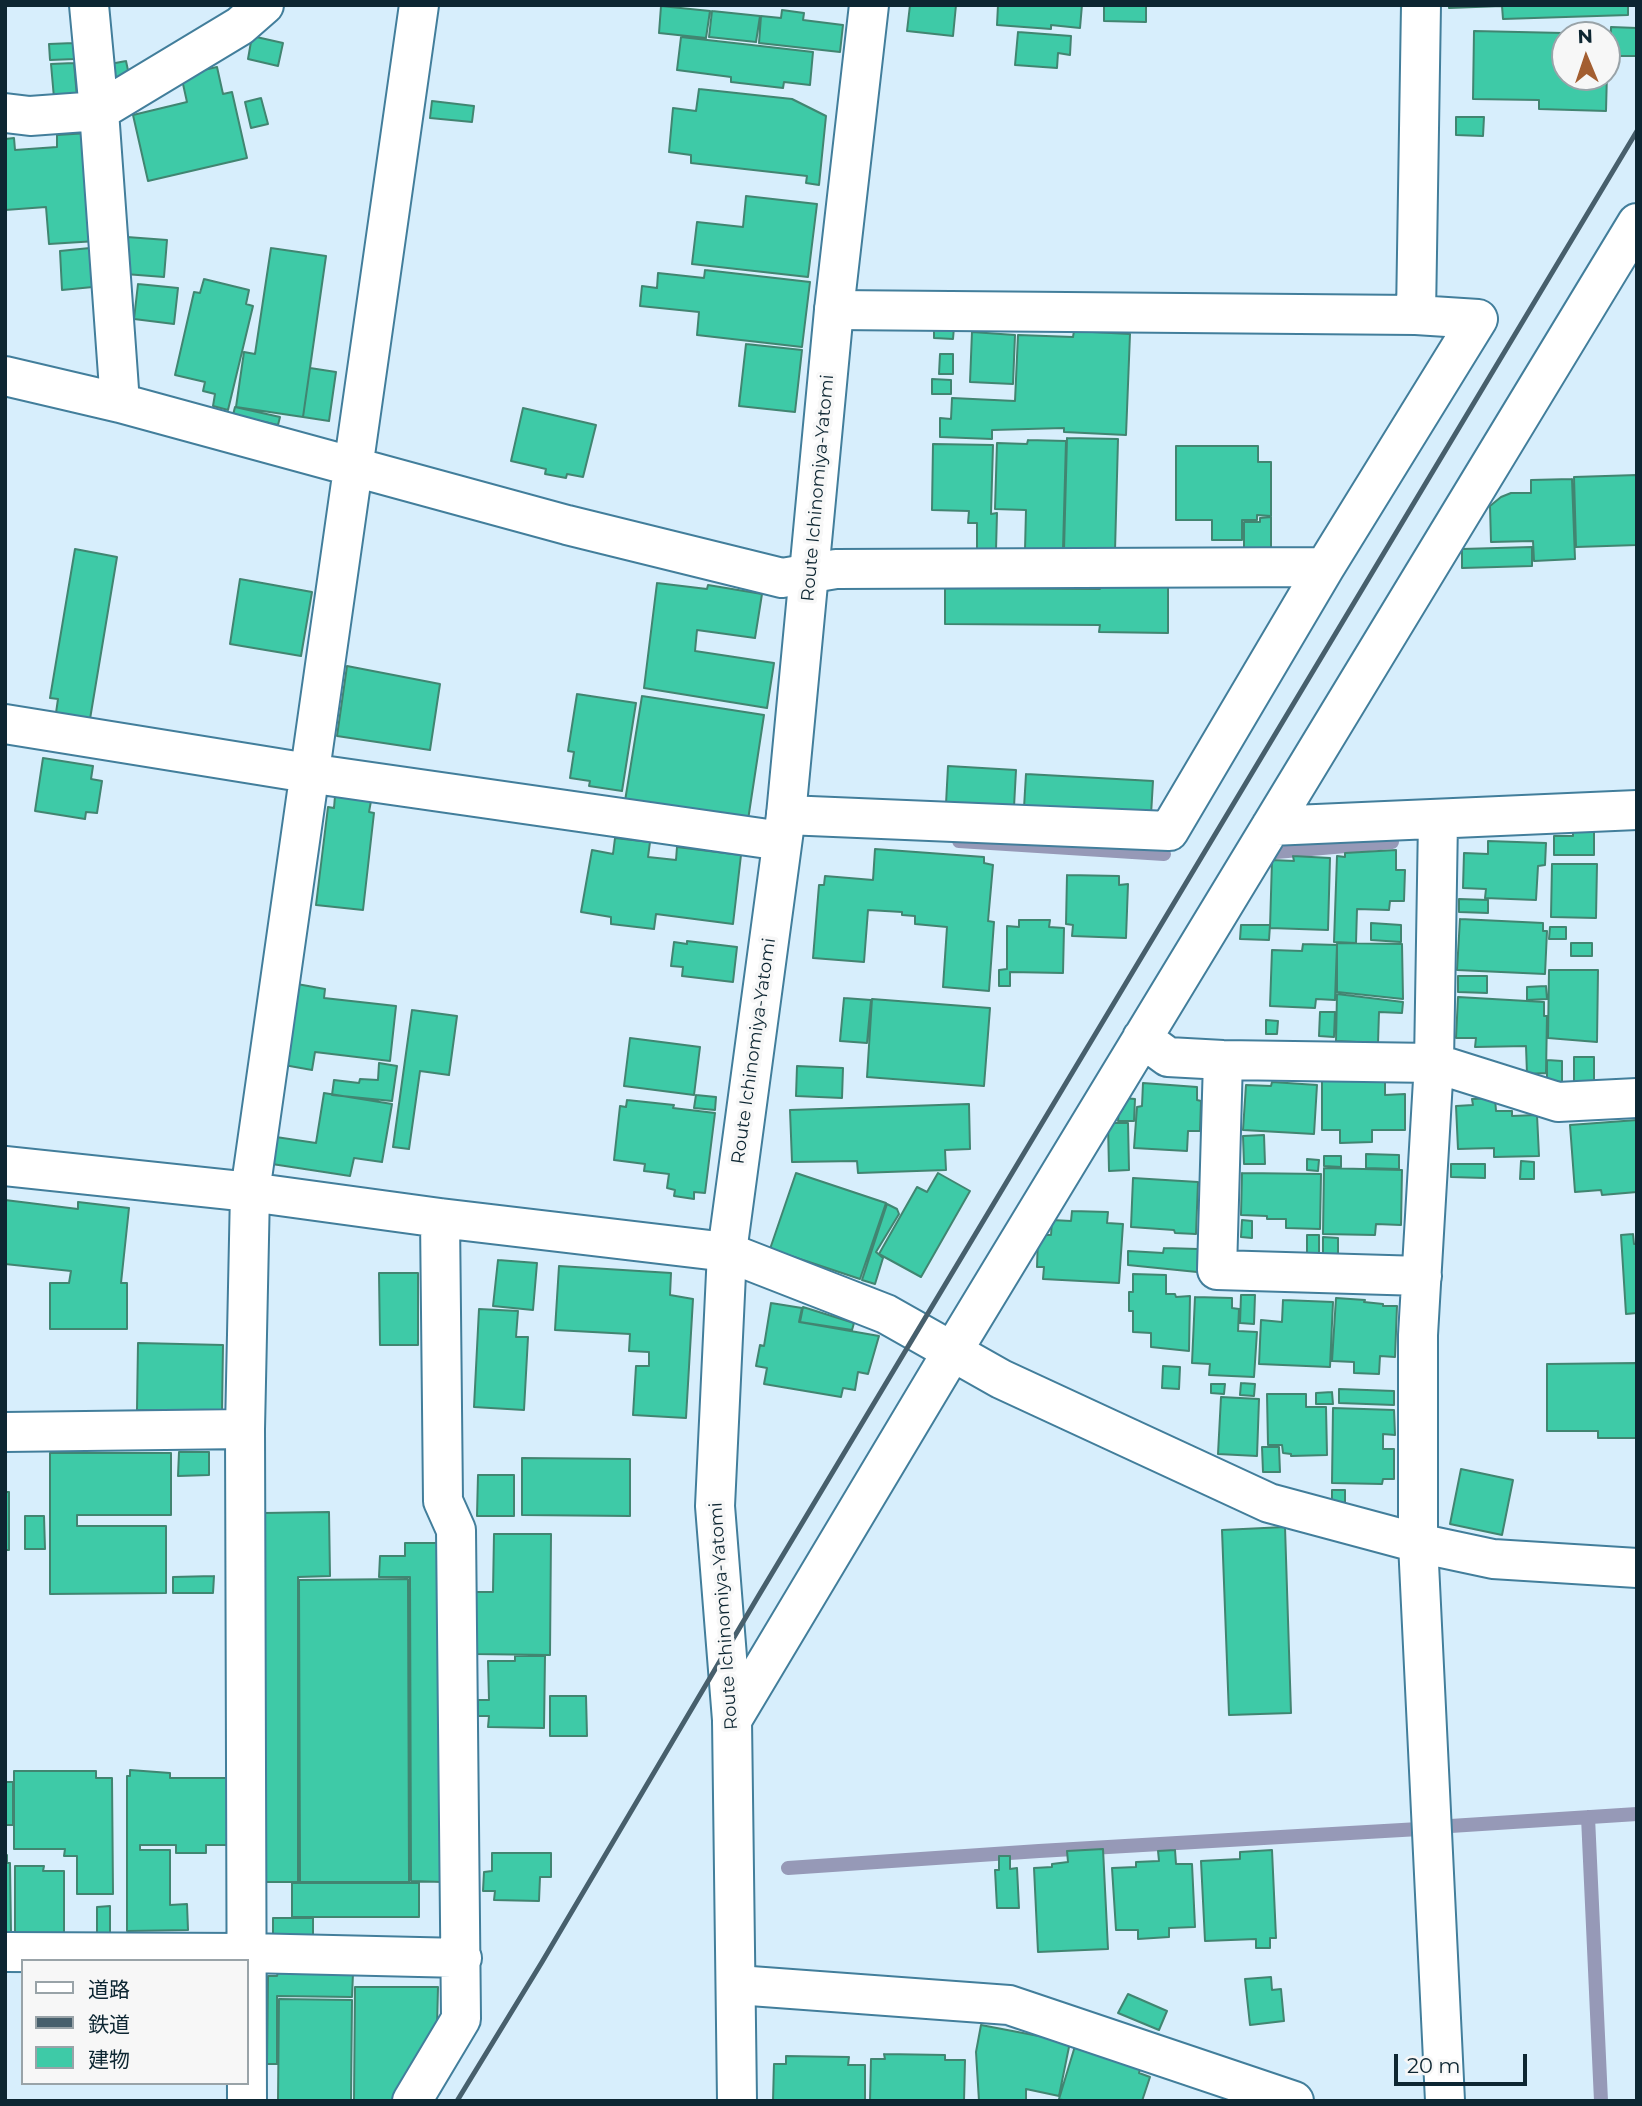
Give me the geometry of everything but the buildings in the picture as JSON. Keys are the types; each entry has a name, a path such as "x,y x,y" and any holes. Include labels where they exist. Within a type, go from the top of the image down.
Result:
{"street":[{"path":"89,5 120,403"},
{"path":"5,113 30,116 99,111 240,26 264,5"},
{"path":"247,1959 245,1429 250,1192 419,5"},
{"name":"Route Ichinomiya-Yatomi","path":"737,2101 732,1720 715,1506 727,1252 784,828 834,310 869,5"},
{"path":"1416,315 1421,5"},
{"path":"732,1720 952,1352 1637,223"},
{"path":"5,724 308,773 784,828 1169,831 1325,567 1478,318 1416,315 834,310"},
{"path":"5,376 120,403 580,528 782,578 836,569 1325,567"},
{"path":"1271,826 1637,810"},
{"path":"1438,820 1434,1063 1418,1335 1418,1543 1445,2101"},
{"path":"1142,1038 1168,1056 1223,1060 1434,1063 1558,1102 1637,1098"},
{"path":"1223,1060 1217,1270 1422,1276"},
{"path":"5,1166 250,1192 727,1252 886,1314 1001,1379 1269,1503 1418,1543 1493,1559 1637,1568"},
{"path":"412,2101 461,2019 456,1530 443,1501 440,1218"},
{"path":"5,1432 245,1429"},
{"path":"5,1952 247,1953 462,1958"},
{"path":"737,1985 1009,2004 1294,2101"}],"waterway":[{"path":"959,841 1164,854"},
{"path":"1276,852 1392,842"},
{"path":"1435,1827 1637,1814"},
{"path":"1588,1817 1601,2101"},
{"path":"788,1868 1419,1829 1420,1839"}],"railway":[{"path":"457,2101 1637,131"}]}
